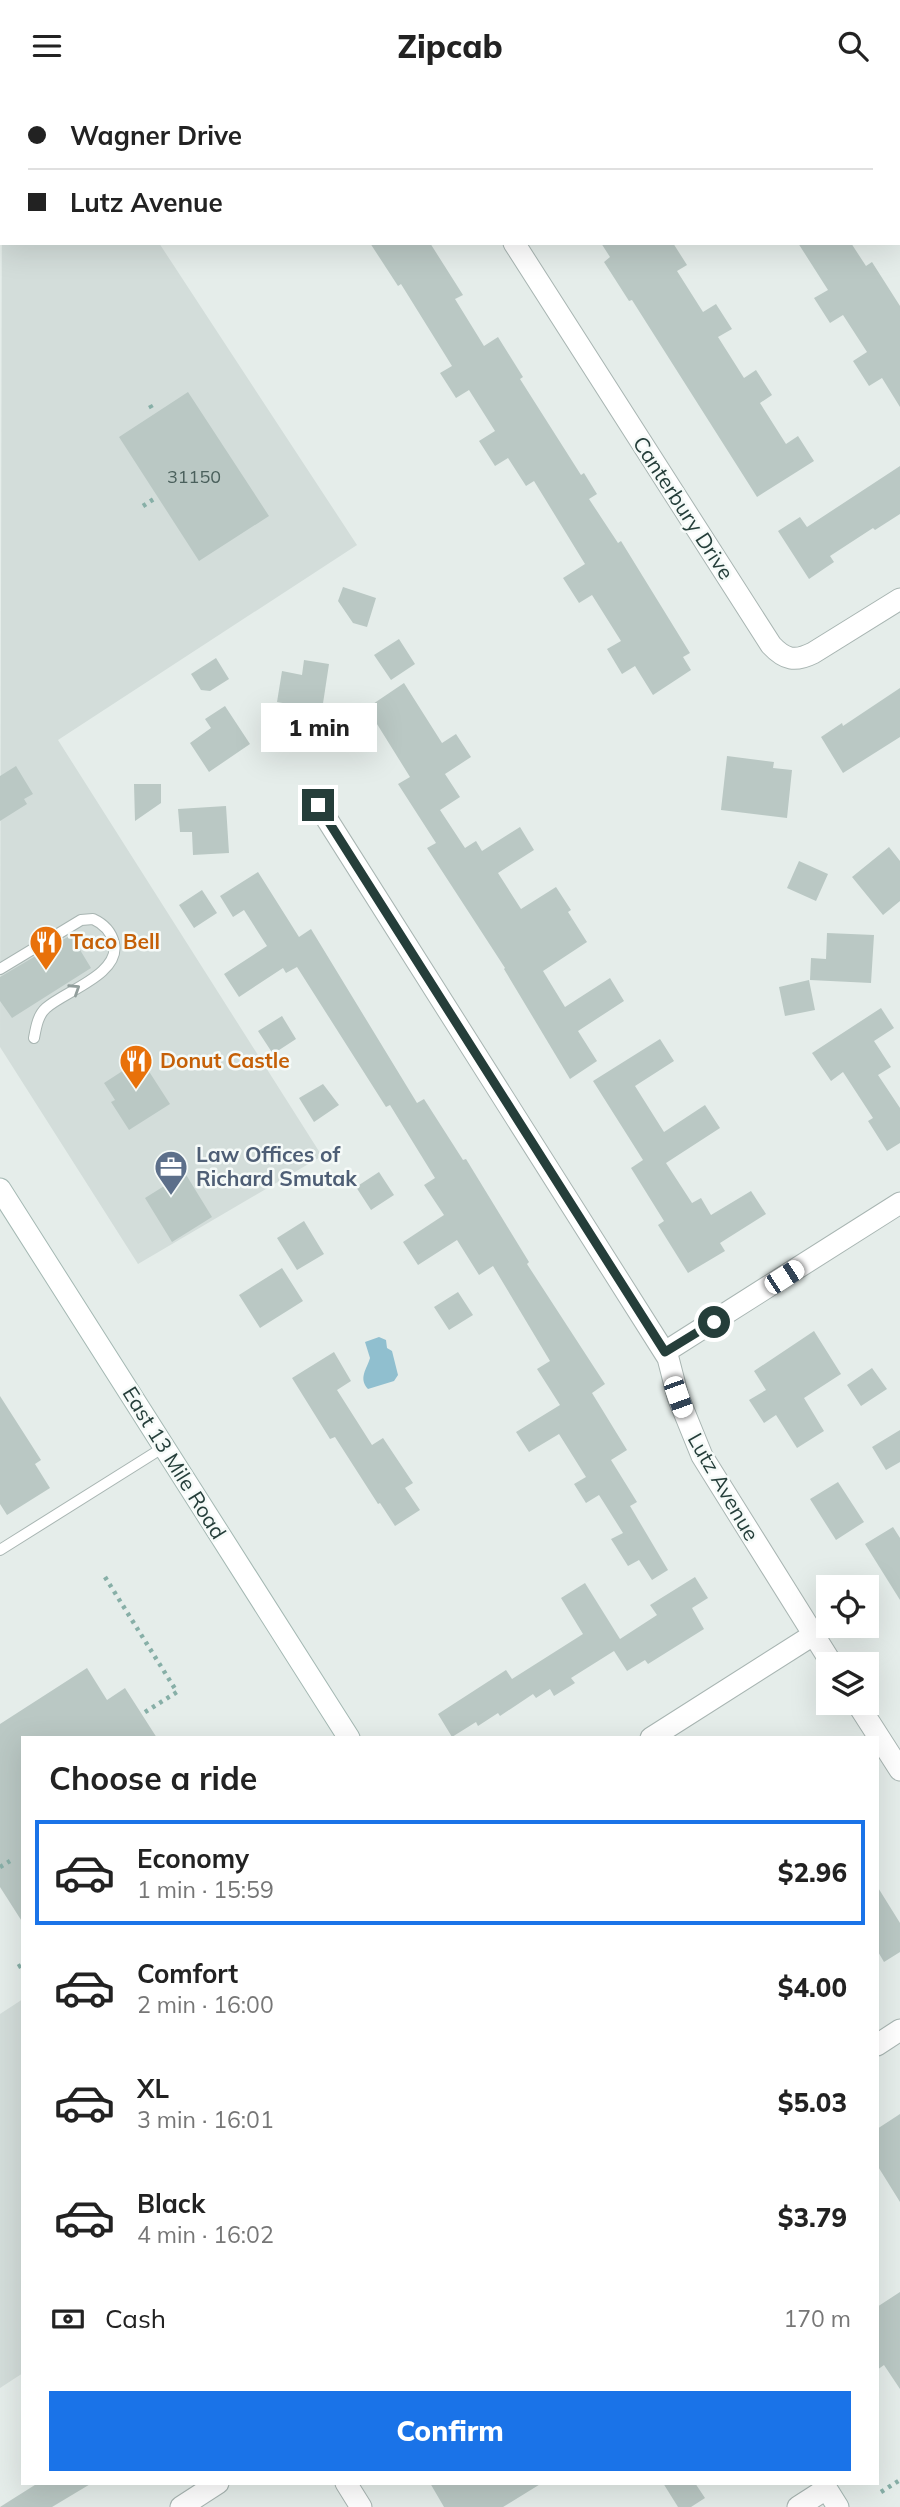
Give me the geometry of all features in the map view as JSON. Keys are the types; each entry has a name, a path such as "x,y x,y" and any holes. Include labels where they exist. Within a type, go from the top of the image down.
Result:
{"street":[{"name":"Canterbury Drive","path":"515,245 771,645 780,655 791,659 803,658 900,599"},
{"name":"Lutz Avenue","path":"318,805 665,1352 672,1368 678,1397 702,1456 824,1652"},
{"name":"East 13 Mile Road","path":"0,1189 348,1736"},
{"path":"665,1352 900,1203"},
{"path":"654,1736 813,1635"},
{"path":"865,1715 878,1736"},
{"path":"879,1737 900,1770"},
{"path":"879,2044 900,2030"},
{"path":"181,2507 215,2485"},
{"path":"347,2485 361,2507"},
{"path":"798,2507 829,2493"}],"lane":[{"path":"0,969 81,920 93,919 110,933 115,947 110,964 46,1008 37,1023 34,1038"},
{"path":"0,1550 164,1447"}],"path":[{"path":"150,405 154,412"},
{"path":"143,506 156,497"},
{"path":"105,1577 177,1692 142,1714"},
{"path":"0,1867 10,1861"},
{"path":"881,2492 900,2480"}],"shaded area":[{"path":"2,245 160,245 357,545 58,740 322,1156 138,1264 0,1047"},
{"path":"21,2000 21,2374 0,2388 0,2014"}],"water":[{"path":"379,1337 386,1340 387,1348 392,1351 398,1375 394,1381 368,1389 363,1377 370,1358 365,1342"}],"building":[{"path":"371,245 431,245 463,295 455,299 484,346 498,337 523,377 520,379 581,475 584,473 597,494 589,499 618,543 621,541 690,653 683,657 691,670 653,695 635,666 622,674 607,649 621,641 592,595 579,603 563,578 585,564 534,481 526,486 508,458 495,466 479,441 495,431 469,390 456,398 440,373 452,366 401,284 398,286"},
{"path":"602,245 674,245 687,265 677,271 703,312 716,304 732,329 718,337 744,378 756,370 772,395 760,403 786,444 798,436 814,461 757,497 632,300 629,301 604,262 610,257"},
{"path":"799,245 852,245 866,266 872,262 900,306 900,407 882,378 869,386 853,361 867,352 843,315 830,323 814,298 828,290"},
{"path":"188,392 269,516 199,561 119,437"},
{"path":"900,466 900,514 830,556 834,562 809,579 778,531 800,517 807,527"},
{"path":"343,587 376,598 367,627 353,623 338,601"},
{"path":"399,639 415,664 391,680 374,655"},
{"path":"216,658 229,679 210,691 201,690 191,674"},
{"path":"304,660 329,664 322,710 277,702 282,671 302,675"},
{"path":"404,683 442,743 456,734 471,757 445,774 460,797 440,810 465,848 476,841 482,851 520,827 534,850 498,873 521,909 556,887 587,942 543,971 565,1007 610,978 624,1001 578,1031 597,1061 570,1079 505,968 427,848 436,843 398,784 410,777 367,708"},
{"path":"900,688 900,737 843,773 821,737 842,723 843,726"},
{"path":"225,706 250,744 209,772 190,743 211,728 205,719"},
{"path":"727,756 774,762 773,768 792,770 787,818 721,810"},
{"path":"16,766 33,794 24,799 27,804 0,821 0,776"},
{"path":"134,784 161,784 161,803 135,821"},
{"path":"226,806 229,853 193,855 192,832 180,832 178,809"},
{"path":"889,847 900,861 900,901 883,915 852,877"},
{"path":"799,861 828,874 816,901 787,888"},
{"path":"258,872 299,937 311,929 417,1103 424,1099 463,1160 466,1159 529,1262 527,1264 605,1384 592,1393 627,1450 611,1460 637,1502 630,1506 668,1570 652,1580 639,1560 628,1566 611,1539 623,1533 599,1495 586,1503 574,1484 586,1477 559,1434 529,1452 516,1432 560,1405 537,1369 550,1361 493,1266 479,1275 457,1240 418,1265 403,1242 444,1215 424,1185 435,1178 390,1105 386,1107 297,967 286,973 283,968 239,997 224,974 267,946 244,910 233,917 220,896"},
{"path":"202,890 217,913 194,928 179,905"},
{"path":"827,933 874,935 871,983 810,980 811,958 826,959"},
{"name":"Taco Bell","path":"71,935 91,968 12,1018 0,1001 0,977"},
{"path":"809,980 815,1010 785,1016 779,987"},
{"path":"881,1008 894,1028 874,1041 891,1067 878,1075 900,1108 900,1143 887,1151 868,1121 873,1118 843,1072 831,1081 812,1053"},
{"path":"282,1016 296,1039 273,1054 258,1031"},
{"path":"660,1039 674,1061 635,1086 664,1132 705,1105 720,1128 666,1163 692,1203 701,1198 711,1215 751,1191 766,1214 720,1243 725,1251 688,1273 658,1225 664,1221 631,1168 643,1160 593,1081"},
{"name":"Donut Castle","path":"141,1059 170,1104 129,1130 111,1102 115,1100 104,1083"},
{"path":"323,1084 339,1105 314,1122 299,1098"},
{"path":"379,1172 394,1195 371,1210 356,1187"},
{"path":"185,1173 212,1217 172,1242 145,1198"},
{"path":"304,1221 324,1254 297,1270 277,1238"},
{"path":"282,1268 303,1301 260,1328 239,1295"},
{"path":"458,1292 473,1315 449,1330 434,1307"},
{"path":"814,1331 841,1374 804,1398 824,1431 797,1448 776,1415 764,1423 749,1400 766,1390 754,1371"},
{"path":"334,1352 351,1381 337,1390 372,1445 383,1438 413,1483 405,1488 420,1510 395,1526 335,1437 330,1439 292,1378"},
{"path":"872,1368 887,1389 861,1406 847,1385"},
{"path":"0,1396 41,1460 35,1464 50,1488 7,1515 0,1504"},
{"path":"900,1430 900,1462 886,1470 872,1447"},
{"path":"838,1482 864,1522 836,1540 810,1499"},
{"path":"893,1527 900,1538 900,1600 865,1544"},
{"path":"695,1577 708,1598 692,1608 704,1629 648,1664 645,1660 627,1671 614,1651 571,1678 575,1683 554,1696 550,1689 536,1698 533,1694 500,1716 498,1713 478,1726 476,1722 454,1736 438,1714 506,1670 512,1679 583,1634 561,1598 585,1583 620,1639 657,1615 650,1605"},
{"path":"87,1668 107,1700 125,1688 156,1736 21,1736 21,1920 0,1887 0,1724"},
{"path":"879,1889 900,1923 900,1952 884,1962 879,1953"},
{"path":"900,2114 900,2202 879,2168 879,2128"},
{"path":"900,2292 900,2389 884,2365 879,2369 879,2306"},
{"path":"35,2485 89,2485 52,2507 0,2507"},
{"path":"431,2485 539,2485 503,2507 444,2507"},
{"path":"664,2485 696,2485 705,2498 691,2507 678,2507"}],"place":[{"name":"Taco Bell","path":"46,972"},
{"name":"Donut Castle","path":"136,1091"},
{"name":"Law Offices of Richard Smutak","path":"171,1197"}],"route":[{"path":"318,805 665,1352 714,1322"}]}
